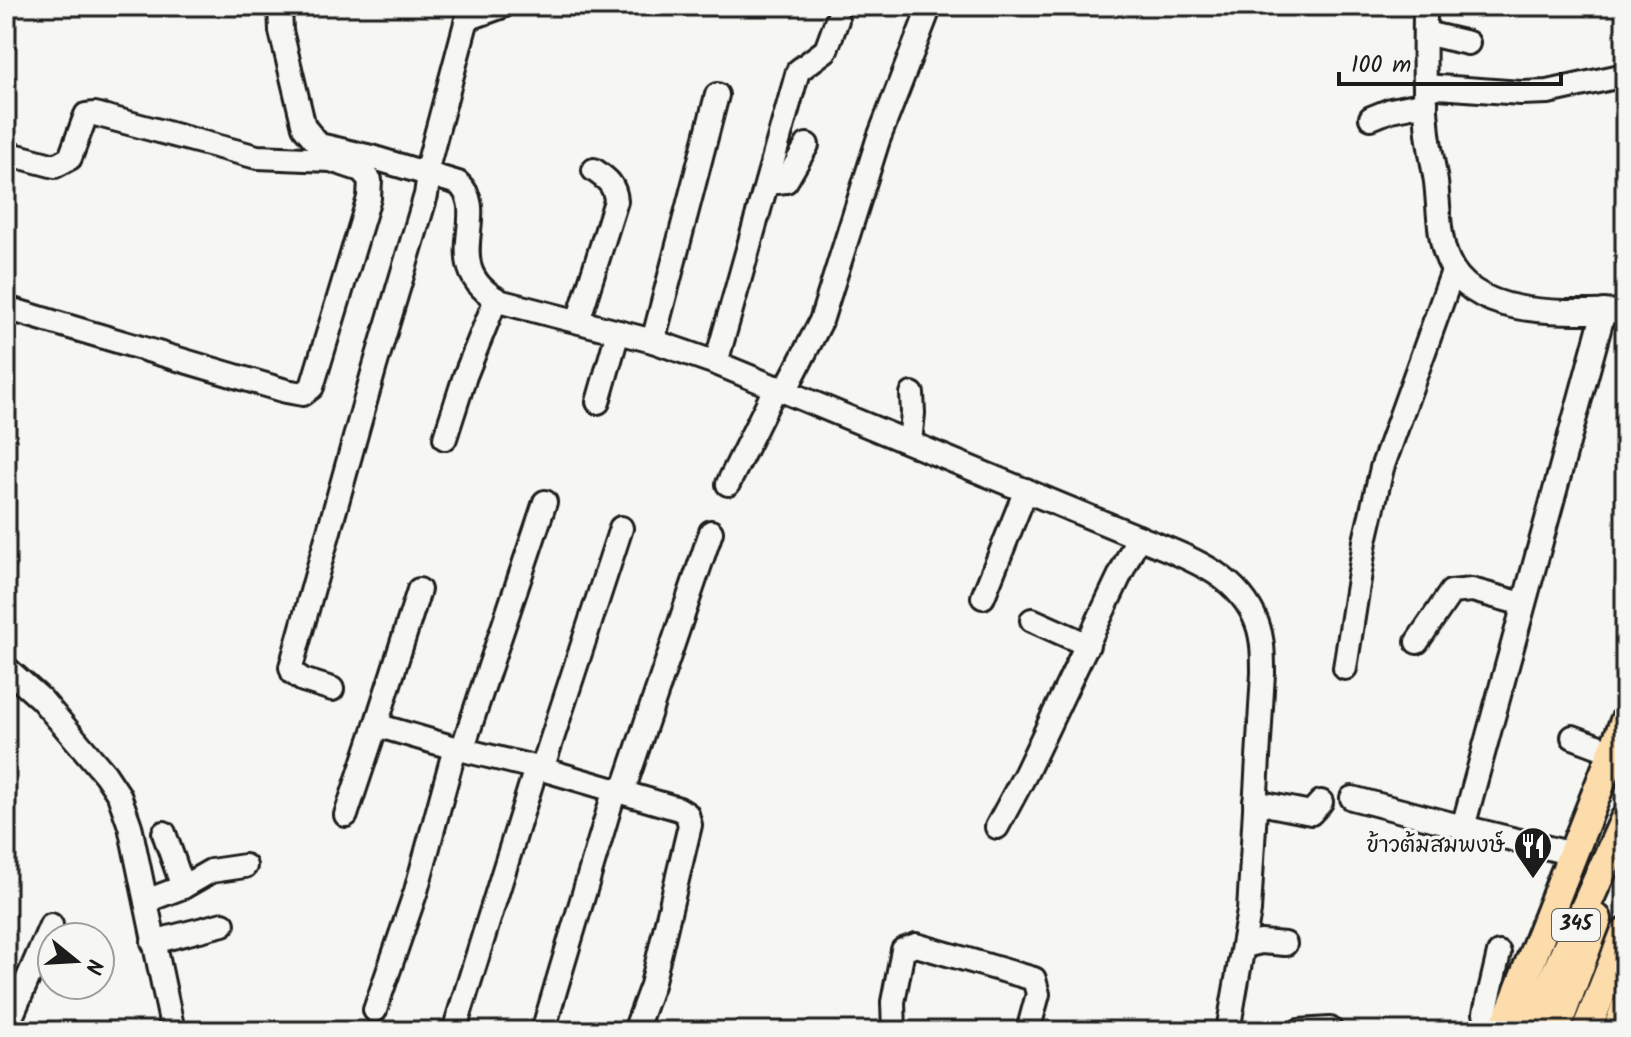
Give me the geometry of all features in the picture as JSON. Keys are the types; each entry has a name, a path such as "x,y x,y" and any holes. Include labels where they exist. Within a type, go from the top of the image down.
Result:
{"main road":[{"path":"1502,1031 1625,721"},
{"name":"345","path":"1530,1031 1625,819"},
{"name":"345","path":"1555,1031 1625,846"},
{"name":"345","path":"1586,1031 1625,933"},
{"path":"1617,1031 1625,1009"}],"street":[{"path":"280,6 281,31 304,127 319,145 429,174 465,188 470,270 476,283 496,299 653,341 716,363 1138,537 1207,567 1231,584 1245,600 1257,624 1262,645 1263,673 1249,911 1228,1031"},
{"path":"332,689 303,680 293,673 291,667 426,195 428,165 467,19 503,6"},
{"path":"728,484 821,321 878,140 930,6"},
{"path":"1425,6 1425,95 1444,247 1453,271 1471,287 1513,307 1615,311 1523,604 1463,827"},
{"path":"716,363 798,71 826,50 837,20"},
{"path":"1425,33 1468,43"},
{"path":"1371,118 1425,95 1548,92 1625,75"},
{"path":"653,341 717,95"},
{"path":"6,153 55,166 70,158 86,115 95,114 257,157 331,160 361,170 370,180 369,198 328,339 312,387 303,394 6,308"},
{"path":"767,183 786,181 807,145"},
{"path":"578,321 616,201 616,190 612,184 594,170"},
{"path":"1345,668 1365,541 1382,468 1453,271"},
{"path":"445,438 465,376 496,299"},
{"path":"598,402 618,332"},
{"path":"910,442 912,394"},
{"path":"983,597 1026,490"},
{"path":"375,1010 416,891 458,749 545,502"},
{"path":"454,1031 621,528"},
{"path":"543,1031 619,790 711,532"},
{"path":"997,827 1138,537"},
{"path":"346,815 419,590"},
{"path":"1417,642 1451,592 1472,590 1523,604"},
{"path":"1032,620 1088,645"},
{"path":"6,668 41,699 119,795 130,826 173,1031"},
{"path":"376,725 619,790 687,814 690,825 652,985 635,1031"},
{"path":"1573,737 1613,752"},
{"path":"1352,798 1573,854"},
{"path":"1255,802 1311,813 1321,802"},
{"path":"164,833 183,887"},
{"path":"146,901 183,887 211,871 245,866"},
{"path":"153,942 223,924"},
{"path":"1244,946 1261,942 1285,944"},
{"path":"894,1031 893,1002 903,950 916,945 1034,979 1038,994 1028,1031"},
{"path":"1499,953 1485,1013 1490,1026 1502,1031"},
{"path":"6,1029 36,960"},
{"path":"1299,1031 1330,1029"}],"place":[{"name":"ข้าวต้มสมพงษ์","path":"1533,880"}]}
